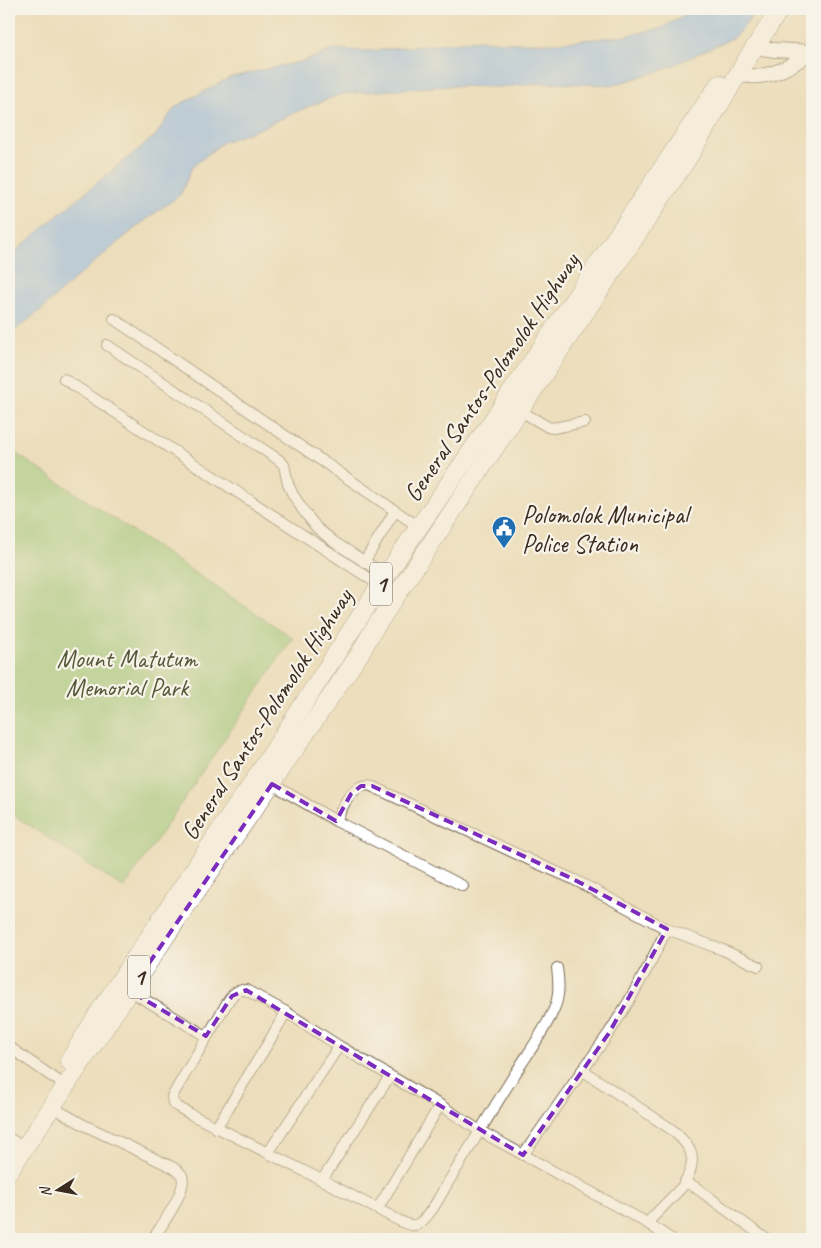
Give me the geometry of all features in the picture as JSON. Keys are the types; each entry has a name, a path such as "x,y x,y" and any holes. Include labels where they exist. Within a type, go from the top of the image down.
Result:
{"highway":[{"name":"1","path":"9,1171 182,912 272,784 359,655 372,632 688,158 756,47 771,14"},
{"name":"General Santos-Polomolok Highway","path":"11,1144 57,1080 99,1012 250,787 419,527 771,14"}],"street":[{"path":"756,47 812,52"},
{"path":"738,74 755,76 775,73 800,61 812,52"},
{"path":"114,319 419,527"},
{"path":"107,345 284,464 288,484 293,495 316,528 364,562 384,581"},
{"path":"64,379 384,581"},
{"path":"519,410 548,427 554,428 584,422"},
{"path":"364,562 395,511"},
{"path":"272,784 336,821 463,886"},
{"path":"336,821 344,803 351,794 361,786 369,785 573,879 667,929 723,950 758,966"},
{"path":"523,1155 610,1033 630,1001 667,929"},
{"path":"557,968 559,982 558,998 554,1009 538,1038 515,1074 480,1131 433,1207 417,1224 410,1226 378,1208 216,1128 178,1108 172,1101 174,1093 206,1036 232,996 236,991 246,990 286,1012 480,1131 647,1223 671,1239"},
{"path":"130,991 206,1036"},
{"path":"216,1128 286,1012"},
{"path":"268,1153 339,1046"},
{"path":"9,1047 57,1080"},
{"path":"582,1070 671,1129 691,1151 690,1172 682,1187 647,1223"},
{"path":"322,1180 390,1076"},
{"path":"378,1208 440,1105"},
{"path":"52,1107 84,1125 174,1168 180,1173 183,1184 175,1203 153,1239"},
{"path":"685,1182 695,1187 766,1239"}],"highlighted area":[{"path":"272,784 336,821 351,794 361,786 372,786 573,879 667,929 609,1033 523,1155 246,990 232,996 206,1036 130,991"}],"green space":[{"name":"Mount Matutum Memorial Park","path":"9,449 293,638 124,888 9,812"}],"water":[{"path":"699,9 756,9 745,26 734,37 663,70 613,85 545,83 500,87 444,86 341,94 223,142 192,167 181,194 139,225 9,335 9,257 156,135 175,107 231,77 304,61 335,49 369,51 479,40 551,43 625,36 662,28 689,12"}],"place":[{"name":"Polomolok Municipal Police Station","path":"504,549"}]}
